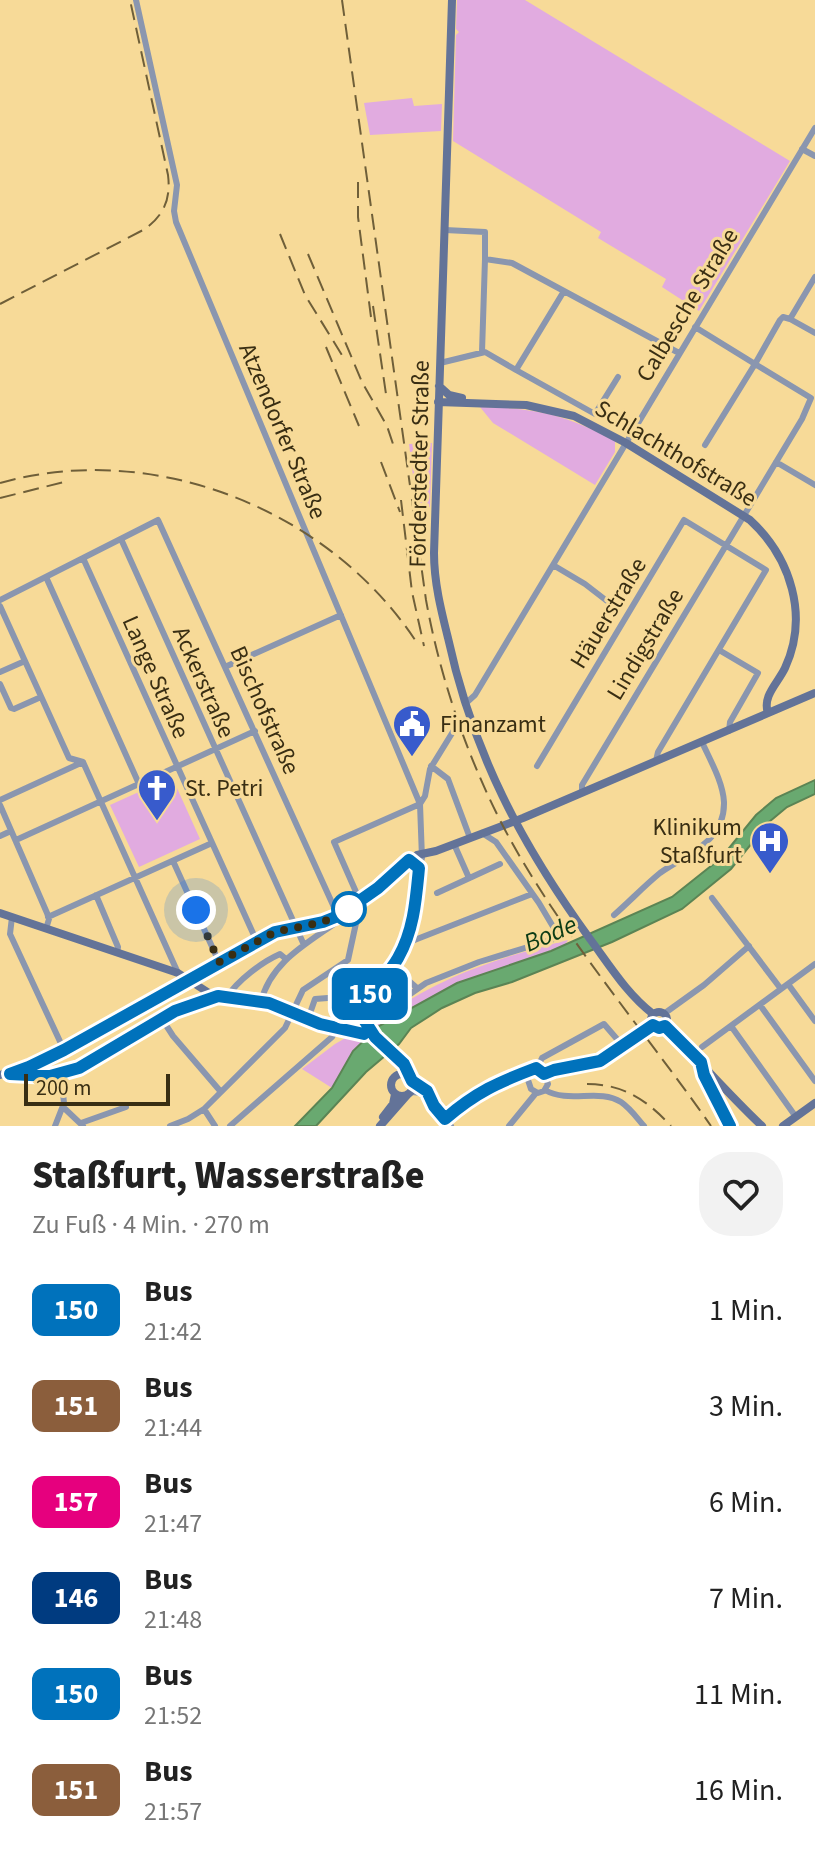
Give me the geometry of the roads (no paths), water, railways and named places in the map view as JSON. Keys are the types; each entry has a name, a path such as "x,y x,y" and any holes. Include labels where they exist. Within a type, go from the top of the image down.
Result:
{"main road":[{"name":"Förderstedter Straße","path":"452,0 435,568 447,636 465,704 519,832 546,878 606,961 634,998 653,1014"},
{"name":"Schlachthofstraße","path":"439,386 449,395 467,402"},
{"name":"Schlachthofstraße","path":"438,402 511,403 550,409 583,420 744,515 763,532 779,554 795,602 793,646 784,671 767,699 768,713"},
{"path":"5,1074 41,1062 64,1050 275,932 309,926 338,916 409,860 523,818 815,693"},
{"path":"348,1029 356,1025 364,1004 393,967 411,929 419,868 409,860"},
{"path":"0,913 178,973 209,993 261,1002 337,1028 369,1033"},
{"path":"5,1074 61,1074 98,1058 175,1011 223,996"},
{"path":"659,1011 665,1013 668,1020 665,1026 659,1028 653,1025 653,1014 659,1011"},
{"path":"361,1015 369,1033 404,1064 410,1078 410,1093 379,1126"},
{"path":"665,1026 696,1056 727,1094 762,1126"},
{"path":"396,1057 398,1075"},
{"path":"41,1062 39,1067 44,1076"},
{"path":"398,1075 410,1078"},
{"path":"379,1126 393,1104 395,1094 391,1082 398,1075"},
{"path":"395,1094 402,1096 410,1093"},
{"path":"783,1126 815,1103"}],"street":[{"name":"Atzendorfer Straße","path":"136,0 177,185 176,222 420,804 422,854 419,868"},
{"name":"Calbesche Straße","path":"465,704 475,695 815,128"},
{"path":"802,149 815,156"},
{"path":"445,230 485,232 482,352"},
{"path":"485,259 512,263 679,353"},
{"path":"790,319 815,277"},
{"path":"516,370 564,291"},
{"path":"705,445 780,320 783,317 790,319 815,333"},
{"path":"695,327 755,364"},
{"path":"440,363 482,352 595,414 618,377"},
{"name":"Lindigstraße","path":"582,793 582,785 776,462 811,398 755,364"},
{"path":"776,462 815,485"},
{"name":"Bischofstraße","path":"121,539 158,520 227,666 338,916"},
{"name":"Häuerstraße","path":"537,766 684,520 726,544"},
{"path":"0,600 121,539"},
{"name":"Ackerstraße","path":"121,539 304,945"},
{"path":"656,762 658,752 766,570 726,544"},
{"name":"Lange Straße","path":"83,558 257,942"},
{"path":"553,565 607,601"},
{"path":"46,577 139,784"},
{"path":"0,606 69,758 83,762 178,973"},
{"path":"227,666 341,615"},
{"path":"719,650 758,673 730,722 729,731"},
{"path":"0,672 25,661"},
{"path":"0,684 14,709 41,697"},
{"path":"170,1126 204,1109 285,1028 303,990 348,960 358,914 357,903 334,842 420,804 425,796 431,766 454,730"},
{"path":"16,840 255,731"},
{"path":"614,915 660,873 703,847 715,831 723,810 723,798 702,742"},
{"path":"46,929 48,917 0,802 83,762"},
{"path":"431,766 448,779 470,838"},
{"path":"0,836 11,831"},
{"path":"308,1019 315,999 352,993 380,1015 417,988 479,962 553,940 556,935 554,929 496,842 486,832"},
{"path":"48,917 212,843"},
{"path":"454,844 469,878"},
{"path":"173,861 219,962"},
{"path":"437,893 500,864"},
{"path":"417,988 393,967 400,963 415,940 532,894"},
{"path":"96,895 118,947 117,953"},
{"path":"712,898 749,946 815,1021"},
{"path":"261,1002 267,985 286,959 337,922 338,916"},
{"path":"12,917 10,935 64,1050"},
{"path":"0,940 10,935"},
{"path":"665,1013 704,985 749,946"},
{"path":"223,996 264,963 280,954 286,959"},
{"path":"702,1047 815,964"},
{"path":"760,1005 815,1081"},
{"path":"162,1019 221,1092"},
{"path":"445,1119 485,1088 508,1076 537,1068 542,1058 597,1027 606,1024 623,1046"},
{"path":"544,1074 597,1062 653,1025"},
{"path":"731,1026 796,1117"},
{"path":"230,1126 332,1037 337,1028"},
{"path":"537,1068 548,1084 545,1090"},
{"path":"528,1072 530,1087 536,1093"},
{"path":"55,1126 63,1107 61,1074"},
{"path":"410,1078 427,1091 434,1106"},
{"path":"509,1126 536,1093 545,1090 563,1097 617,1100 644,1126"},
{"path":"410,1093 423,1093 451,1126"},
{"path":"63,1107 82,1125 126,1107"},
{"path":"204,1109 215,1126"}],"railway":[{"path":"0,304 145,229 165,206 168,175 130,0"},
{"path":"342,0 426,600 440,662 459,724 496,813 533,878 581,950 711,1126"},
{"path":"358,182 358,217 371,317"},
{"path":"280,234 305,295 345,360"},
{"path":"308,254 362,382 387,426 395,450"},
{"path":"373,306 386,394"},
{"path":"326,347 359,426"},
{"path":"381,462 400,512"},
{"path":"0,483 59,472 119,471 178,480 235,497 290,523 339,557 383,598 419,646"},
{"path":"0,498 64,482"},
{"path":"401,500 412,592 424,646"},
{"path":"587,1084 612,1087 634,1095 671,1126"}],"place":[{"name":"Finanzamt","path":"412,758"},
{"name":"St. Petri","path":"157,822"},
{"name":"Klinikum Staßfurt","path":"770,875"}],"water label":[{"name":"Bode","path":"550,933"}]}
